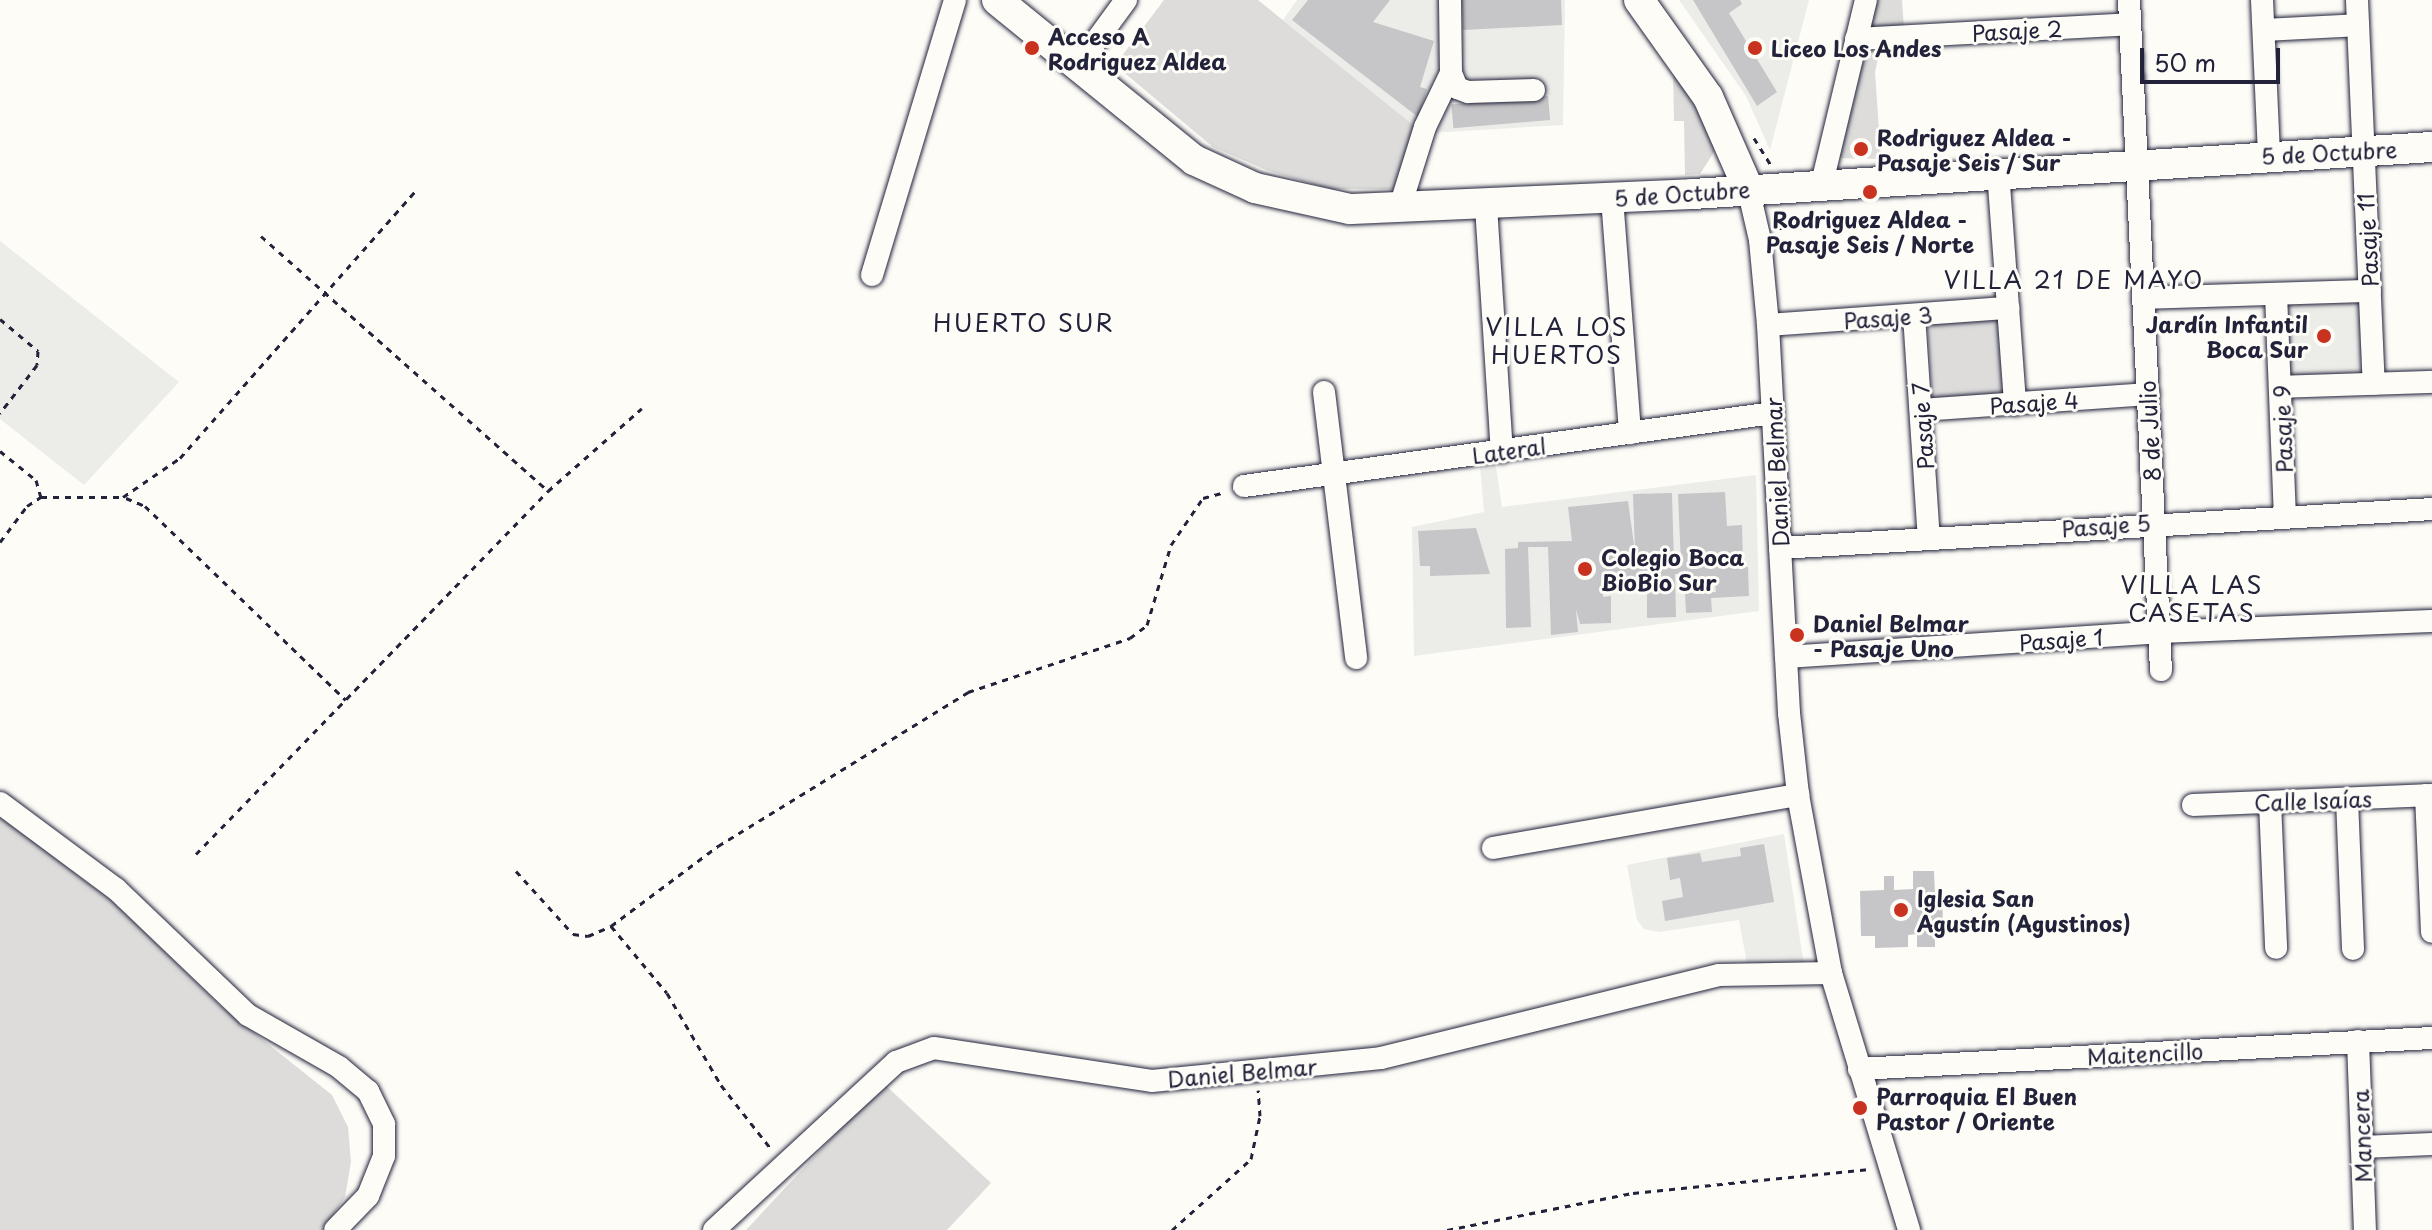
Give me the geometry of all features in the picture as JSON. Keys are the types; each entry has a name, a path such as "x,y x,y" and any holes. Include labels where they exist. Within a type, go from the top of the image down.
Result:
{"main road":[{"name":"5 de Octubre","path":"997,0 1169,142 1226,176 1318,204 1399,210 1486,206 2136,162 2432,147"},
{"name":"Daniel Belmar","path":"1639,0 1687,63 1728,134 1748,188"},
{"path":"1693,194 1717,168 1728,134"}],"street":[{"path":"872,275 955,0"},
{"path":"1077,67 1126,0"},
{"path":"1450,0 1451,73 1457,88 1468,92 1534,90"},
{"path":"1822,183 1866,0"},
{"name":"8 de Julio","path":"2129,0 2161,670"},
{"path":"2262,0 2269,155"},
{"name":"Pasaje 11","path":"2357,0 2374,384"},
{"name":"Pasaje 2","path":"1856,39 2130,24"},
{"path":"2264,30 2358,25"},
{"path":"1399,210 1425,127 1451,73"},
{"path":"1998,171 2015,404"},
{"name":"Daniel Belmar","path":"1748,188 1760,240 1768,325 1786,657 1798,795 1831,973 1909,1230"},
{"path":"1612,198 1630,433"},
{"path":"1486,206 1502,451"},
{"path":"2143,298 2370,291"},
{"name":"Pasaje 9","path":"2276,294 2285,516"},
{"name":"Pasaje 3","path":"1768,325 2008,308"},
{"name":"Pasaje 7","path":"1914,315 1929,538"},
{"path":"2280,387 2432,382"},
{"path":"1324,392 1356,658"},
{"name":"Pasaje 4","path":"1921,410 2148,394"},
{"name":"Lateral","path":"1244,486 1773,413"},
{"name":"Pasaje 5","path":"1780,548 2154,522 2432,509"},
{"name":"Pasaje 1","path":"1786,657 2159,632 2432,621"},
{"path":"1493,848 1798,795"},
{"path":"2429,795 2432,932"},
{"name":"Calle Isaías","path":"2193,805 2429,795"},
{"path":"2347,799 2353,949"},
{"path":"2270,802 2276,948"},
{"path":"0,803 116,889 248,1015 339,1067 368,1091 384,1124 384,1156 368,1196 335,1230"},
{"name":"Daniel Belmar","path":"714,1230 896,1062 934,1048 1152,1081 1381,1058 1719,975 1831,973"},
{"name":"Maitencillo","path":"1859,1069 2432,1038"},
{"name":"Mancera","path":"2358,1041 2365,1230"},
{"path":"2362,1147 2432,1144"}],"path":[{"path":"123,497 180,458 416,190"},
{"path":"261,236 548,491"},
{"path":"0,319 38,351 37,365 0,413"},
{"path":"196,854 548,491 642,408"},
{"path":"0,451 36,480 41,497"},
{"path":"516,871 573,934 588,936 611,926 718,846 968,692 1130,638 1147,625 1171,545 1203,498 1244,486"},
{"path":"0,542 27,506 41,497 123,497 145,506 346,700"},
{"path":"611,926 667,993 721,1085 784,1165"},
{"path":"1172,1230 1251,1159 1260,1116 1257,1071"},
{"path":"1447,1230 1633,1193 1792,1180 1890,1164"}],"shaded area":[{"path":"1164,0 1258,0 1417,128 1401,189 1330,189 1266,170 1213,147 1115,65"},
{"path":"1297,0 1565,0 1563,125 1429,133 1417,128 1283,20"},
{"name":"Liceo Los Andes","path":"1679,0 1809,0 1770,150 1746,96"},
{"path":"1877,0 1902,0 1904,29 1869,30"},
{"path":"1880,50 1875,72 1881,159 1835,158 1863,51"},
{"path":"1673,70 1715,140 1714,152 1700,174 1685,175 1684,121 1674,121"},
{"path":"0,241 179,382 84,485 0,419"},
{"name":"Jardín Infantil Boca Sur","path":"2352,295 2361,304 2364,363 2356,375 2296,378 2285,366 2288,299"},
{"path":"2000,319 2006,398 1933,403 1927,324"},
{"name":"Colegio Boca BioBio Sur","path":"1495,461 1502,507 1756,475 1759,611 1414,656 1412,527 1484,512 1480,465"},
{"path":"0,816 116,904 218,1004 332,1095 348,1127 351,1162 345,1197 323,1230 0,1230"},
{"path":"1784,834 1804,966 1748,969 1739,920 1659,932 1644,929 1637,920 1627,865"},
{"path":"883,1083 991,1183 947,1230 746,1230"}],"building":[{"path":"1308,0 1390,0 1373,22 1434,41 1420,87 1427,89 1418,117 1292,20"},
{"path":"1462,0 1561,0 1562,25 1463,30"},
{"path":"1693,0 1740,0 1742,4 1729,13 1777,92 1757,106"},
{"path":"1548,96 1550,120 1453,128 1451,104"},
{"path":"1725,492 1727,526 1742,525 1743,562 1730,562 1731,568 1748,567 1749,596 1711,598 1712,612 1686,613 1685,593 1716,592 1715,584 1681,586 1681,574 1675,574 1676,617 1647,618 1647,590 1603,591 1603,597 1611,596 1611,623 1580,624 1576,609 1578,632 1551,635 1548,547 1528,547 1531,627 1506,628 1505,549 1518,548 1518,542 1572,541 1568,507 1628,501 1635,552 1633,494 1672,493 1674,564 1681,564 1678,494"},
{"path":"1476,528 1490,574 1430,576 1430,566 1420,566 1418,531"},
{"path":"1764,844 1774,902 1665,921 1662,901 1683,897 1680,878 1670,880 1667,858 1700,853 1702,862 1741,856 1740,848"},
{"name":"Iglesia San Agustín (Agustinos)","path":"1913,871 1934,871 1935,894 1942,894 1943,925 1935,925 1935,947 1917,947 1917,934 1908,935 1908,947 1875,948 1875,936 1861,936 1860,891 1884,890 1884,876 1894,876 1894,890 1913,889"}],"place":[{"name":"Acceso A Rodriguez Aldea","path":"1032,48"},
{"name":"Liceo Los Andes","path":"1755,48"},
{"name":"Rodriguez Aldea - Pasaje Seis / Sur","path":"1861,149"},
{"name":"Rodriguez Aldea - Pasaje Seis / Norte","path":"1870,192"},
{"name":"Jardín Infantil Boca Sur","path":"2324,336"},
{"name":"Colegio Boca BioBio Sur","path":"1585,569"},
{"name":"Daniel Belmar - Pasaje Uno","path":"1797,635"},
{"name":"Iglesia San Agustín (Agustinos)","path":"1901,910"},
{"name":"Parroquia El Buen Pastor / Oriente","path":"1860,1108"}],"district":[{"name":"VILLA 21 DE MAYO","path":"2074,280"},
{"name":"HUERTO SUR","path":"1024,323"},
{"name":"VILLA LOS HUERTOS","path":"1557,341"},
{"name":"VILLA LAS CASETAS","path":"2192,599"}]}
